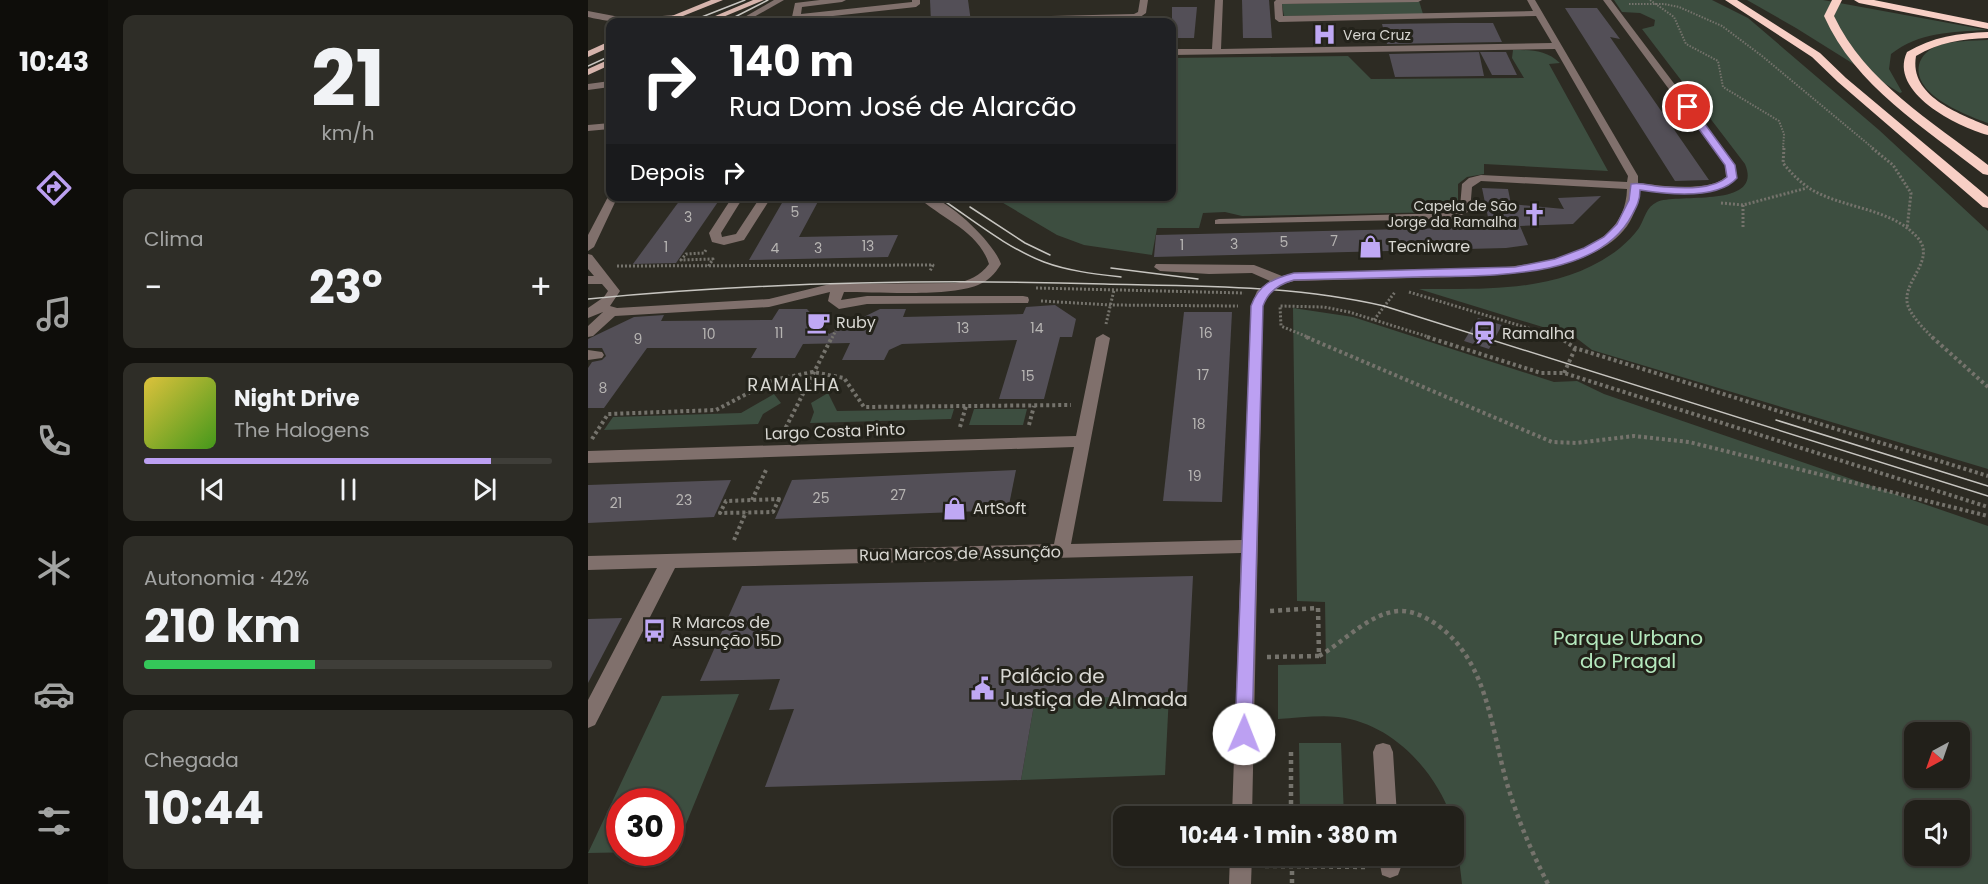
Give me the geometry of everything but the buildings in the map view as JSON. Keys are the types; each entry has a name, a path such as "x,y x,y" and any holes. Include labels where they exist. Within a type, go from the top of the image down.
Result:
{"highway":[{"path":"1730,0 1816,55 1842,80 1988,204"},
{"path":"1859,0 1988,26"},
{"path":"1905,0 1988,16"},
{"path":"1836,3 1829,16 1832,29 1870,75 1908,110 1988,171"},
{"path":"1988,35 1950,38 1921,47 1911,54 1907,71 1912,82 1932,101 1948,112 1988,130"}],"main road":[{"path":"673,18 719,0"},
{"path":"715,18 760,0"},
{"path":"588,54 606,46"},
{"path":"588,72 606,64"}],"street":[{"path":"747,18 780,0"},
{"path":"842,0 798,4 796,17 916,4 916,0"},
{"path":"1134,18 1142,14 1144,0"},
{"path":"1216,51 1219,0"},
{"path":"1418,0 1278,2 1279,19 1539,14"},
{"path":"1242,806 1257,306 1262,293 1279,280 1303,276 1491,272 1557,262 1588,251 1615,233 1633,204 1635,186 1633,176 1532,0"},
{"path":"1219,222 1453,216 1466,209 1466,186 1473,180 1481,178 1635,186 1665,190 1712,188 1725,184 1733,174 1730,165 1606,0"},
{"path":"588,14 606,20"},
{"path":"1624,21 1638,20"},
{"path":"1176,52 1558,46"},
{"path":"588,87 606,85"},
{"path":"588,128 606,126"},
{"path":"588,247 611,201"},
{"path":"736,201 715,232 716,239 724,241 740,237 763,201"},
{"path":"588,314 606,309 769,303 817,290 839,288 965,286 979,280 993,267 994,257 991,250 951,215 930,201"},
{"path":"588,258 591,275 606,280 614,291 606,309 588,333"},
{"path":"1160,267 1209,270 1254,269 1279,280"},
{"path":"839,288 834,301 843,306 867,300 1023,300"},
{"path":"1061,551 1103,338"},
{"name":"Largo Costa Pinto","path":"588,457 1083,441"},
{"name":"Rua Marcos de Assunção","path":"588,563 1250,546"},
{"path":"588,719 670,560"},
{"path":"1383,752 1386,806"}],"path":[{"path":"1624,0 1628,4 1679,7 1722,26 1762,56 1893,165 1911,193 1907,229"},
{"path":"1650,0 1674,17 1686,44 1718,61 1720,64 1719,82 1723,87 1779,121 1784,134 1783,164 1789,172 1808,187 1907,229 1923,245 1924,253 1906,294 1911,311 1925,329 1988,387"},
{"path":"1720,203 1743,205 1808,187"},
{"path":"1743,205 1743,229"},
{"path":"708,248 704,253 686,254 681,260 713,259 708,267"},
{"path":"591,275 608,266 933,265 924,287"},
{"path":"1031,287 1246,294 1246,300"},
{"path":"1374,320 1397,289 1385,287"},
{"path":"1103,338 1114,290"},
{"path":"1408,292 1559,338 1575,348 1590,353 1988,476"},
{"path":"1023,300 1111,305 1245,306"},
{"path":"1988,507 1564,372 1541,373 1374,320 1324,307 1280,306 1281,326 1552,441 1581,444 1624,436 1666,438 1899,492 1988,516"},
{"path":"798,402 831,340"},
{"path":"1564,372 1575,348"},
{"name":"Largo Costa Pinto","path":"588,445 608,414 716,410 773,380 813,372 844,378 864,407 1090,405"},
{"path":"752,500 761,482"},
{"path":"779,500 773,512 746,512 720,513 726,501 779,500"},
{"path":"724,559 746,512"},
{"path":"1248,612 1318,609 1319,656"},
{"path":"1245,657 1319,656 1334,649 1382,615 1394,612 1416,612 1448,632 1475,668 1487,702 1515,808 1537,864 1548,884"},
{"path":"1291,752 1291,806"},
{"path":"1241,868 1292,866 1292,884"}],"green space":[{"path":"1614,0 1712,0 1748,18 1879,130 1988,231 1988,469 1592,350 1575,337 1419,289 1498,288 1550,281 1598,263 1620,248 1637,231 1648,210 1657,202 1716,196 1742,188 1748,178 1745,164 1642,29 1654,26 1655,20 1640,13 1622,12"},
{"path":"1747,0 1823,0 1987,30 1924,37 1891,54 1889,69 1902,92 1900,93"},
{"path":"1419,1 1423,14 1284,16 1282,4"},
{"path":"1988,40 1988,123 1955,109 1932,94 1924,86 1919,76 1919,65 1926,53 1937,46"},
{"path":"1513,50 1532,51 1544,53 1560,63 1549,64 1608,171 1484,164 1484,174 1467,177 1458,184 1458,206 1445,212 1242,216 1225,212 1203,213 1199,228 1157,228 1152,255 1084,245 1057,235 1000,201 1176,201 1176,58 1348,56 1371,79 1524,78 1512,58"},
{"name":"Parque Urbano do Pragal","path":"1293,308 1353,317 1554,382 1577,381 1604,394 1988,526 1988,884 1462,884 1460,866 1464,866 1464,806 1447,806 1434,782 1408,751 1376,728 1357,721 1331,716 1278,719 1278,665 1326,664 1325,602 1297,601"},
{"path":"828,393 837,411 954,409 951,419 810,423 814,412 811,403"},
{"path":"774,394 781,403 763,414 758,424 604,430 613,417 741,413"},
{"path":"974,409 1027,409 1023,425 969,425"},
{"path":"739,694 684,829 684,788 619,788 662,696"},
{"path":"1169,694 1165,775 1021,780 1035,699"},
{"path":"1299,743 1341,743 1344,806 1300,806"},
{"path":"606,815 606,853 588,853"}],"tram line":[{"path":"699,18 745,0"},
{"path":"733,18 768,0"},
{"path":"588,66 606,58"},
{"path":"944,201 1002,241 1030,256 1062,268 1121,277"},
{"path":"970,207 1025,243 1050,255"},
{"path":"1111,268 1198,279"},
{"path":"588,299 782,285 910,282 1210,286 1315,294 1384,306 1988,496"},
{"path":"1776,420 1988,486"}],"place":[{"name":"Vera Cruz","path":"1325,35"},
{"name":"Capela de São Jorge da Ramalha","path":"1535,214"},
{"name":"Tecniware","path":"1370,246"},
{"name":"Ruby","path":"818,322"},
{"name":"Ramalha","path":"1484,333"},
{"name":"ArtSoft","path":"955,508"},
{"name":"R Marcos de Assunção 15D","path":"654,631"},
{"name":"Palácio de Justiça de Almada","path":"982,688"}],"district":[{"name":"RAMALHA","path":"794,385"}],"route":[{"path":"1244,734 1257,306 1262,293 1279,280 1294,277 1515,270 1557,262 1588,251 1608,239 1621,226 1635,200 1635,186 1665,190 1703,189 1719,187 1732,178 1730,165 1688,107"}]}
